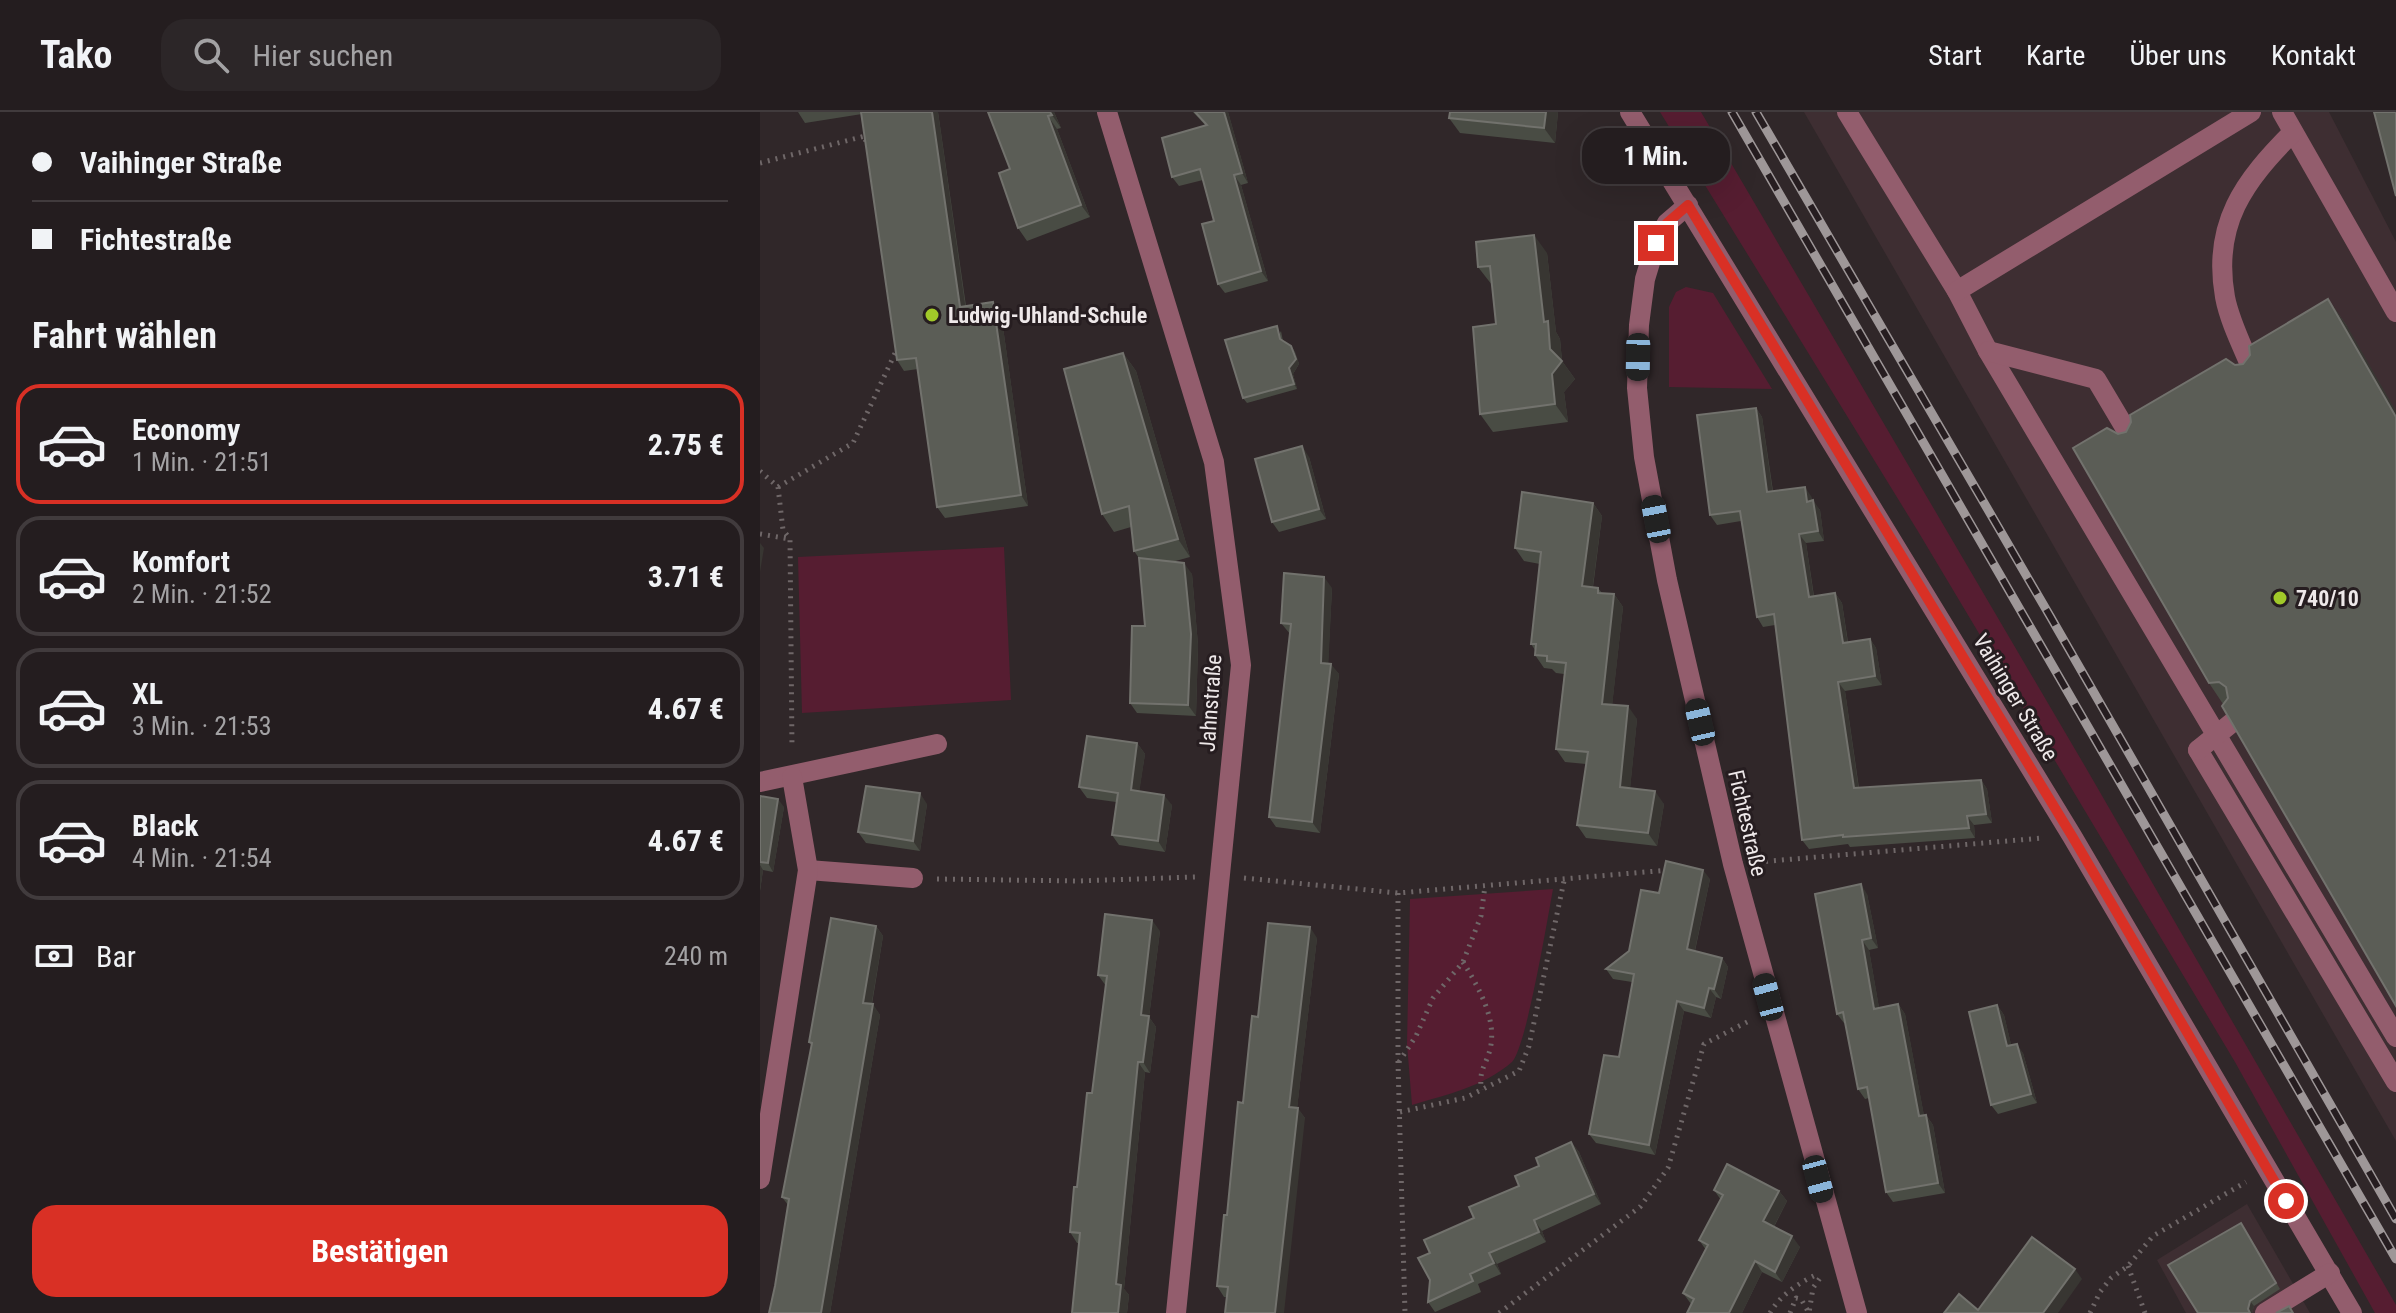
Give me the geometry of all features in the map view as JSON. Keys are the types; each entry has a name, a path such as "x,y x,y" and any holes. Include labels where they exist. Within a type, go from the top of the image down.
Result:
{"street":[{"name":"Jahnstraße","path":"1107,112 1214,462 1241,665 1176,1313"},
{"name":"Vaihinger Straße","path":"1630,112 2072,836 2352,1313"},
{"path":"1847,112 1957,291 1988,351 2396,1037"},
{"path":"1957,291 2251,112"},
{"path":"2282,112 2396,312"},
{"path":"2256,379 2225,299 2221,251 2236,200 2259,165 2293,132"},
{"name":"Fichtestraße","path":"1688,205 1667,223 1656,243 1645,279 1639,325 1637,388 1644,457 1667,580 1733,864 1857,1313"},
{"path":"1988,351 2096,379 2137,448"},
{"path":"2234,721 2198,750 2396,1082"},
{"path":"760,782 937,744"},
{"path":"760,1179 808,870 792,777"},
{"path":"808,870 913,878"},
{"path":"2265,1313 2330,1273"}],"path":[{"path":"760,163 865,136 867,151"},
{"path":"778,487 853,443 898,348"},
{"path":"760,471 778,487 783,530 790,539 792,777"},
{"path":"760,534 790,539"},
{"path":"1733,864 2072,836"},
{"path":"913,878 1144,880 1218,875 1398,893 1671,870"},
{"path":"1400,1112 1465,1098 1519,1071 1529,1046 1564,881"},
{"path":"1398,1063 1416,1036 1433,998 1463,962 1481,916 1485,886"},
{"path":"1398,893 1398,1063 1405,1313"},
{"path":"1463,962 1484,1003 1493,1031 1489,1053 1480,1070 1481,1090"},
{"path":"1499,1313 1640,1207 1668,1168 1704,1044 1735,1027"},
{"path":"2090,1313 2111,1278 2128,1266 2153,1236 2267,1169"},
{"path":"2128,1266 2145,1313"},
{"path":"1790,1313 1796,1298 1801,1299 1809,1313 1813,1288 1825,1271"},
{"path":"1770,1313 1776,1302 1804,1280"}],"shaded area":[{"path":"1660,112 1701,112 2086,768 2396,1305 2396,1313 2375,1313 2235,1062 1919,533"},
{"path":"1804,112 2329,112 2396,242 2396,1141"},
{"path":"1686,287 1713,293 1772,389 1669,387 1669,307 1676,292"},
{"path":"1004,547 1011,700 802,713 798,557"},
{"path":"1553,889 1530,1009 1518,1052 1512,1062 1477,1084 1412,1105 1407,1044 1410,899"},
{"path":"2247,1204 2310,1313 2186,1313 2157,1260"}],"building":[{"name":"Ludwig-Uhland-Schule","path":"861,112 932,112 960,307 993,302 1021,495 937,507 916,358 897,360"},
{"path":"988,112 1050,112 1052,115 1048,116 1081,205 1018,228 999,173 1010,169"},
{"path":"1195,112 1224,112 1242,173 1234,175 1261,271 1218,284 1202,224 1214,221 1200,169 1172,177 1162,138 1207,125"},
{"path":"1450,112 1546,112 1544,128 1449,118"},
{"path":"2374,112 2396,112 2396,196"},
{"path":"1534,235 1550,349 1562,361 1552,374 1555,404 1480,414 1473,327 1496,324 1490,266 1478,267 1476,242"},
{"name":"740/10","path":"2328,299 2396,417 2396,1006 2222,706 2228,698 2226,687 2219,682 2209,683 2073,448 2107,428 2118,434 2126,432 2131,422 2130,415 2226,359 2235,365 2243,364 2250,355 2249,346"},
{"path":"1277,326 1280,339 1291,346 1296,359 1289,368 1294,384 1243,398 1225,340"},
{"path":"1123,353 1178,539 1134,551 1129,506 1102,514 1064,369"},
{"path":"1756,408 1767,492 1805,487 1807,502 1813,500 1818,531 1799,534 1809,597 1835,593 1843,643 1870,639 1875,676 1838,682 1854,788 1981,780 1986,814 1967,816 1969,828 1802,840 1774,614 1757,617 1740,511 1710,515 1697,415"},
{"path":"1302,446 1319,509 1272,522 1255,459"},
{"path":"1522,492 1593,503 1582,586 1598,588 1598,593 1614,594 1602,704 1628,706 1620,787 1655,791 1648,833 1577,825 1588,752 1556,749 1566,663 1547,661 1547,656 1535,655 1536,644 1531,644 1541,552 1515,548"},
{"path":"1139,558 1184,563 1191,634 1188,705 1130,703 1132,626 1145,626"},
{"path":"1284,573 1324,577 1321,663 1331,664 1312,822 1269,817 1291,624 1281,623"},
{"path":"1087,736 1137,743 1131,790 1164,795 1158,841 1112,835 1118,793 1079,787"},
{"path":"866,786 920,793 913,841 858,832"},
{"path":"760,796 778,799 768,863 760,862"},
{"path":"1666,861 1703,870 1687,949 1722,958 1714,989 1709,988 1704,1008 1677,1001 1649,1145 1589,1134 1604,1055 1619,1057 1634,974 1606,969 1629,951 1641,890 1659,893"},
{"path":"1861,884 1871,938 1862,940 1874,1009 1898,1004 1919,1116 1926,1115 1938,1183 1886,1192 1867,1087 1858,1089 1843,1012 1837,1014 1815,894"},
{"path":"1105,914 1152,920 1141,1015 1149,1016 1143,1062 1138,1062 1116,1284 1121,1285 1118,1313 1072,1313 1080,1233 1070,1232 1087,1093 1092,1093 1107,976 1098,975"},
{"path":"831,918 876,926 863,1003 873,1004 821,1313 769,1313 789,1199 782,1197 812,1043 809,1042"},
{"path":"1268,923 1310,927 1289,1107 1298,1108 1275,1313 1225,1313 1228,1287 1217,1286 1224,1215 1227,1215 1238,1102 1243,1103 1252,1016 1258,1017"},
{"path":"1997,1005 2007,1046 2017,1044 2031,1094 1991,1105 1969,1012"},
{"path":"1571,1142 1594,1194 1534,1220 1539,1232 1489,1253 1494,1263 1470,1274 1473,1281 1428,1302 1430,1280 1418,1258 1430,1253 1424,1240 1474,1218 1469,1207 1519,1186 1515,1176 1539,1166 1536,1158"},
{"path":"1727,1164 1779,1191 1763,1221 1792,1236 1775,1272 1755,1261 1729,1313 1687,1313 1694,1299 1683,1293 1708,1245 1699,1240 1723,1195 1714,1190"},
{"path":"2241,1223 2276,1283 2250,1301 2250,1313 2198,1313 2168,1265"},
{"path":"2032,1237 2075,1269 2043,1313 1944,1313 1959,1294 1978,1310"},
{"path":"2289,1306 2293,1313 2276,1313"}],"railway":[{"path":"1732,112 2396,1259"},
{"path":"1756,112 2396,1219"}],"place":[{"name":"Ludwig-Uhland-Schule","path":"932,315"},
{"name":"740/10","path":"2280,598"}],"route":[{"path":"1656,243 1667,223 1688,205 2072,836 2286,1201"}]}
